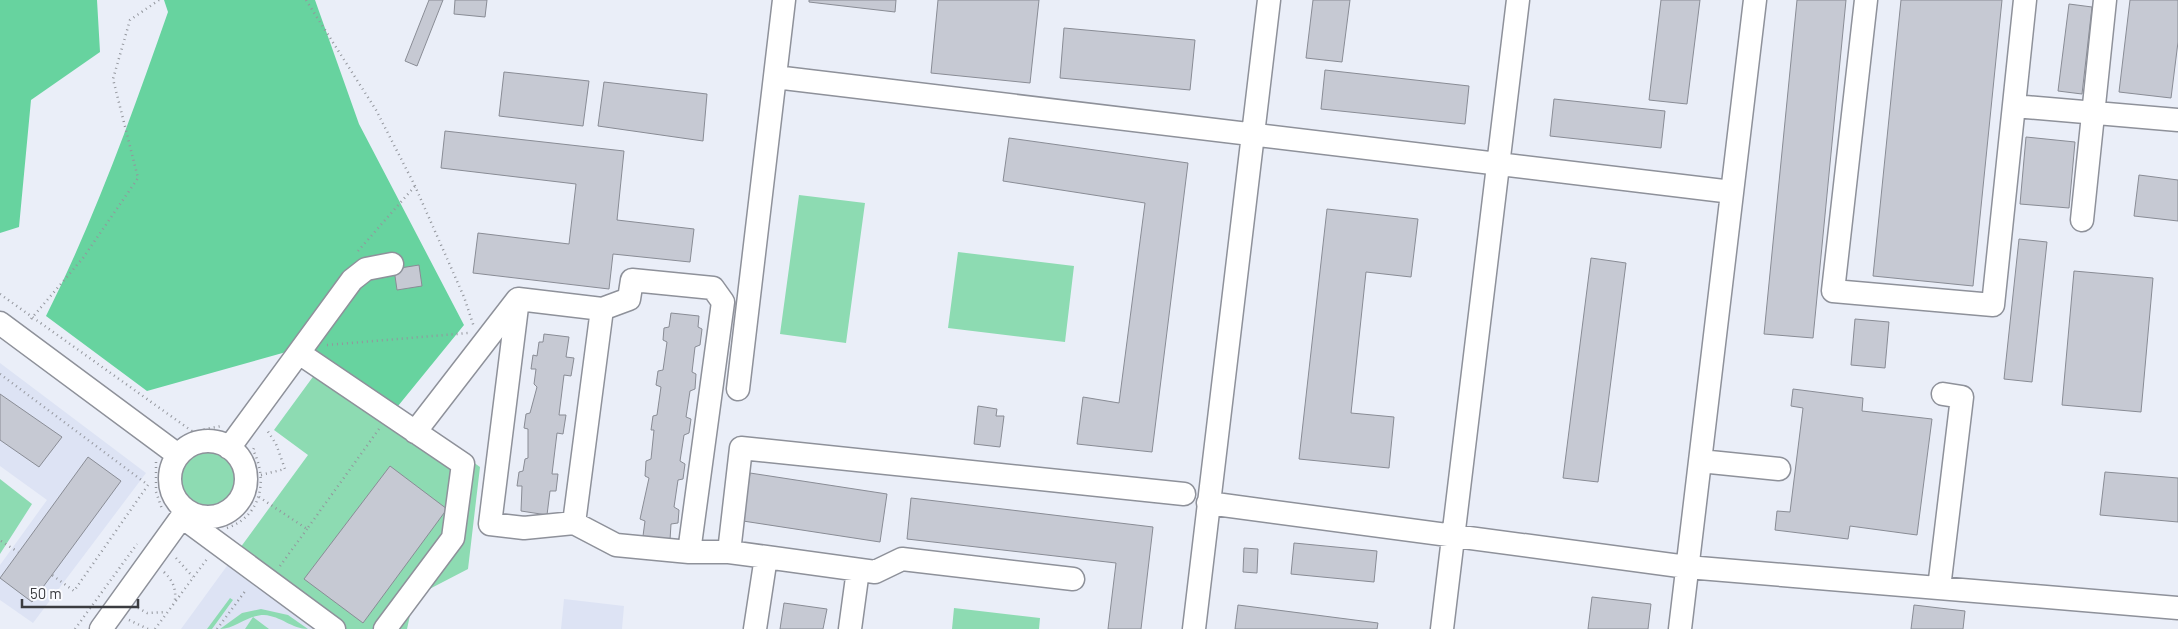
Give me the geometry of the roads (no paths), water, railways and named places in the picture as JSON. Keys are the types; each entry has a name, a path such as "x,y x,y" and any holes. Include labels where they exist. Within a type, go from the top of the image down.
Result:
{"street":[{"path":"738,389 784,0"},
{"path":"1194,629 1251,135 1269,0"},
{"path":"1442,629 1518,0"},
{"path":"1680,629 1755,0"},
{"path":"1866,0 1833,291 1993,305 2025,0"},
{"path":"2082,220 2105,0"},
{"path":"775,77 1732,192"},
{"path":"2014,106 2178,120"},
{"path":"229,448 352,280 366,269 392,264"},
{"path":"518,299 602,309 629,298 632,280 714,288 722,302 689,552"},
{"path":"415,432 518,299"},
{"path":"518,299 490,524 524,528 574,522 616,545 689,552 729,552 875,572 902,559 1073,579"},
{"path":"574,522 602,309"},
{"path":"8,329 178,455"},
{"path":"301,350 330,379 463,464 453,538 385,629"},
{"path":"1938,588 1962,397 1943,394"},
{"path":"184,514 204,517 222,515 232,508 240,498 245,486 245,474 241,462 229,448 212,442 199,442 187,447 178,455 172,466 169,478 171,491 177,502 184,514 211,538 334,629"},
{"path":"729,552 742,448 1184,494"},
{"path":"1700,461 1780,470"},
{"path":"1208,503 1687,567 2178,608"},
{"path":"101,629 184,514"},
{"path":"755,629 766,557"},
{"path":"850,629 858,570"}]}
